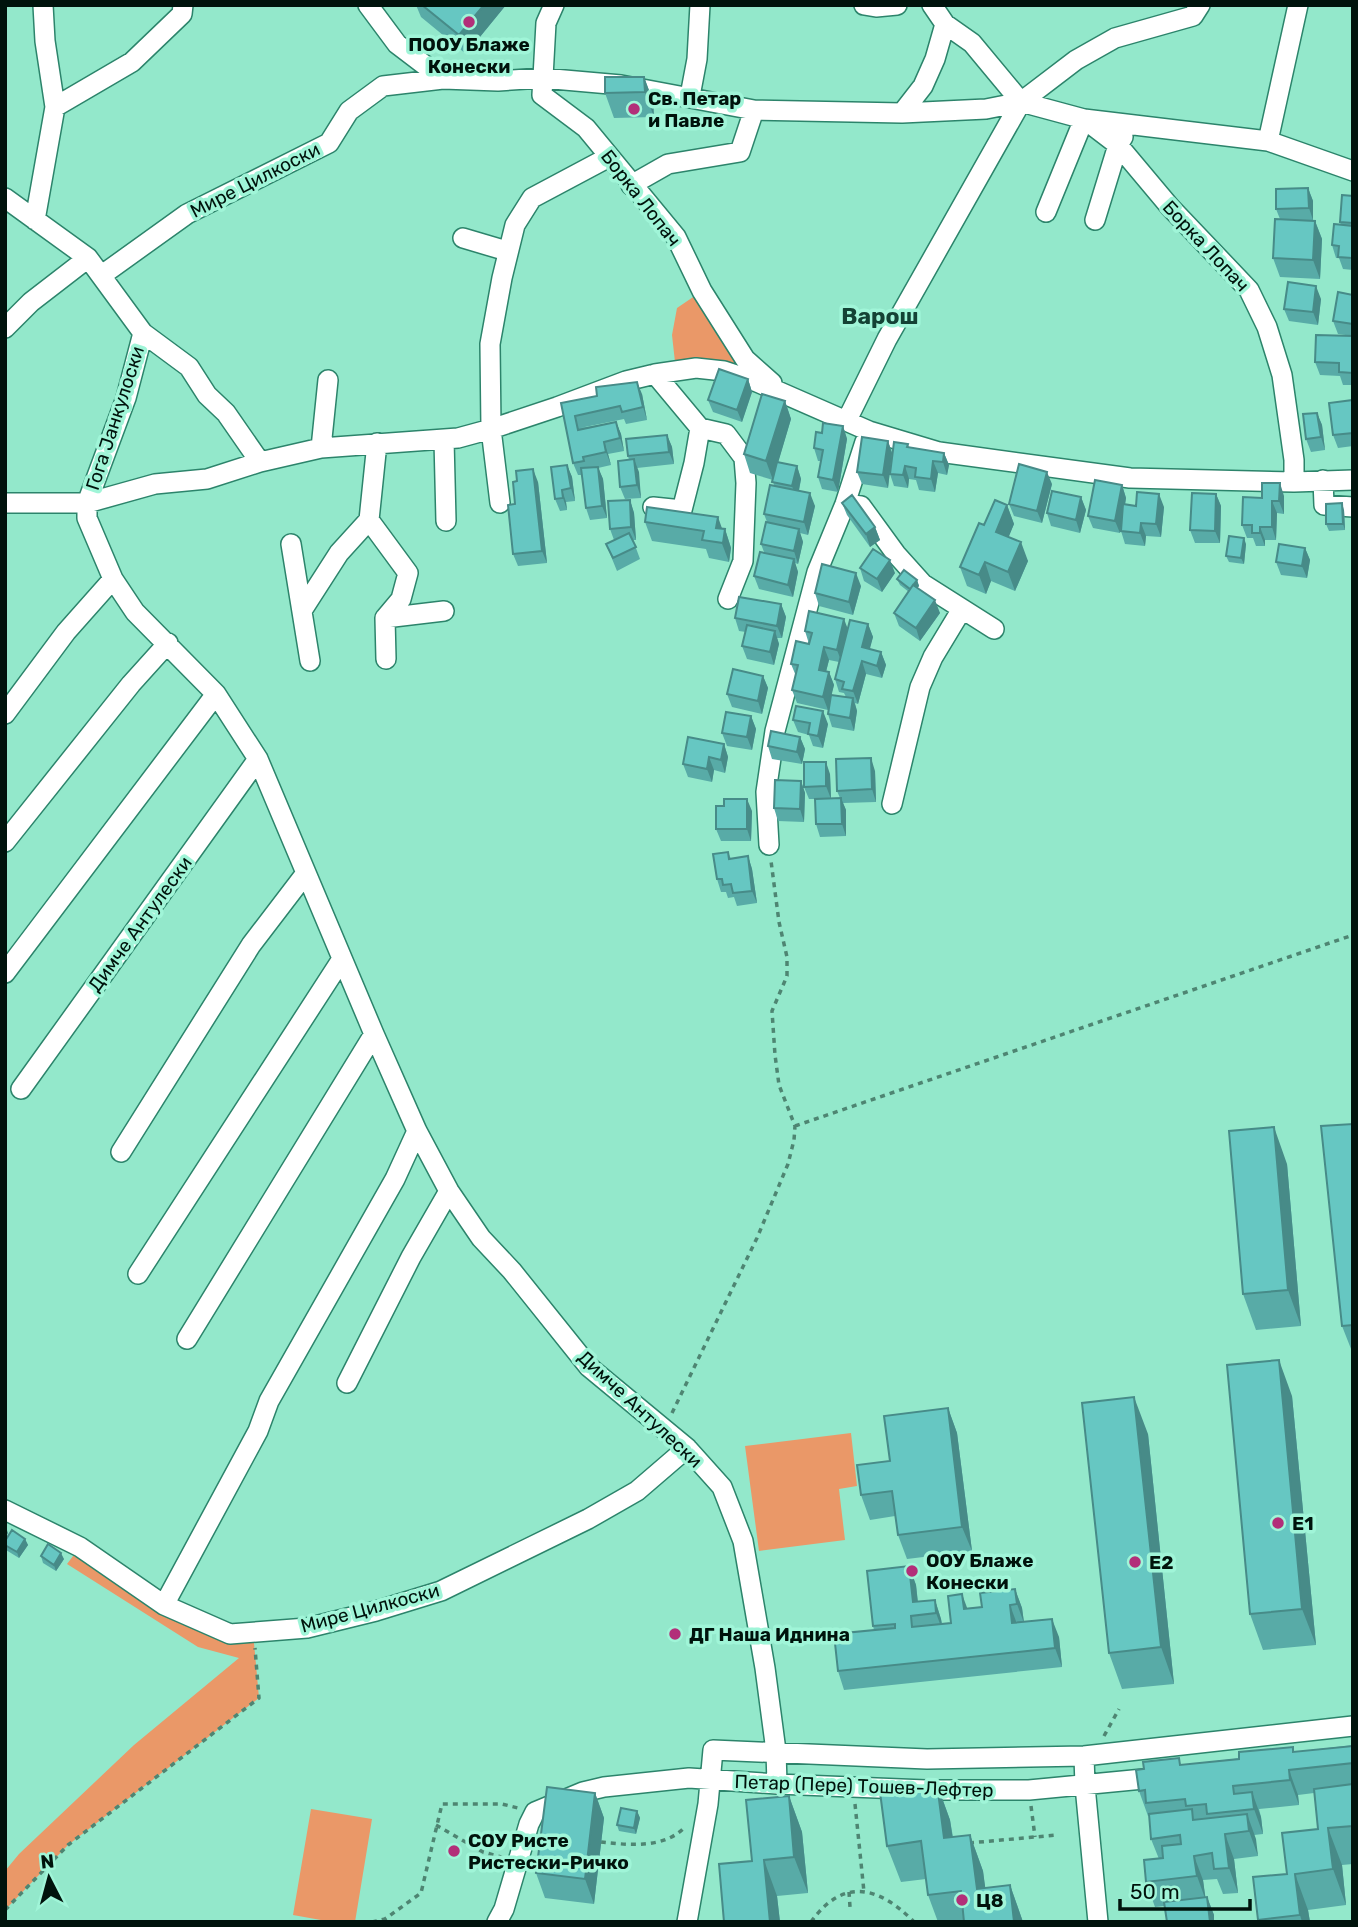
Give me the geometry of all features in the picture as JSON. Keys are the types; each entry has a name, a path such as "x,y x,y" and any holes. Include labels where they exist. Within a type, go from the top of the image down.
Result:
{"street":[{"path":"35,220 55,107 45,41 43,5"},
{"path":"55,107 132,62 182,14 183,5"},
{"path":"368,5 397,44 443,79"},
{"path":"542,78 546,23 554,5"},
{"path":"690,96 697,59 700,5"},
{"path":"864,5 897,5"},
{"path":"932,5 945,24 972,43 1021,102"},
{"path":"847,420 887,340 1021,102 1076,60 1115,38 1193,16 1200,5"},
{"path":"1268,141 1298,5"},
{"path":"902,113 923,86 936,59 945,24"},
{"name":"Борка Лопач","path":"542,78 542,95 586,128 676,237 702,291 745,359 784,394"},
{"name":"Борка Лопач","path":"443,79 498,81 542,78 621,85 754,110 902,113 986,109 1021,102 1084,119 1268,141 1353,172"},
{"name":"Мире Цилкоски","path":"102,275 187,214 329,143 349,111 383,86 443,79"},
{"path":"631,185 668,164 740,152 754,110"},
{"path":"1046,212 1084,119"},
{"name":"Борка Лопач","path":"1084,119 1118,145 1170,207 1250,290 1267,327 1282,375 1294,460 1294,482"},
{"path":"1095,220 1118,145 1132,125"},
{"path":"500,503 491,429 490,344 515,225 532,198 609,158"},
{"name":"Гога Јанкулоски","path":"5,198 88,258 143,333 188,367 260,462"},
{"path":"463,238 508,251"},
{"path":"5,328 31,302 88,258"},
{"name":"Гога Јанкулоски","path":"87,503 126,398 143,333"},
{"path":"5,503 87,503 155,484 207,479 321,447 444,440 491,429 626,381 696,369 724,371 869,431 939,452 1130,478 1294,482 1353,480"},
{"path":"656,374 700,428 726,434 744,458 746,517 743,561 728,599"},
{"path":"321,447 328,380"},
{"path":"653,508 682,510 700,428"},
{"path":"769,845 766,792 775,731 817,572 845,504 869,431"},
{"path":"444,440 446,521"},
{"path":"303,609 339,552 369,520 377,443"},
{"path":"1323,480 1324,505 1353,507"},
{"name":"Димче Антулески","path":"87,503 87,518 113,579 135,612 216,694 258,759 374,1034 417,1130 449,1191 481,1238 512,1271 589,1367 687,1448 722,1487 743,1541 765,1668 776,1751 777,1784"},
{"path":"845,504 861,506 895,554 923,584 994,629"},
{"path":"369,520 408,573 401,599 385,618 386,659"},
{"path":"291,544 310,661"},
{"path":"5,714 66,632 113,579"},
{"path":"892,804 920,687 933,657 962,610"},
{"path":"385,618 444,611"},
{"path":"5,842 131,684 168,643"},
{"path":"5,973 216,694"},
{"name":"Димче Антулески","path":"22,1089 258,759"},
{"path":"121,1152 251,945 306,873"},
{"path":"138,1274 342,958"},
{"path":"187,1339 374,1034"},
{"path":"164,1605 258,1432 270,1401 395,1179 417,1130"},
{"path":"347,1383 411,1257 449,1191"},
{"name":"Мире Цилкоски","path":"5,1510 80,1547 164,1605 230,1634 307,1628 441,1591 627,1497 687,1448"},
{"name":"Петар (Пере) Тошев-Лефтер","path":"1187,1775 1029,1790 709,1781 713,1750 927,1759 1084,1756 1353,1726"},
{"path":"1084,1756 1084,1786 1098,1922"},
{"path":"497,1922 516,1860 535,1812 583,1792 604,1787 689,1778 709,1781 708,1804 687,1922"}],"path":[{"path":"664,1429 762,1226 788,1164 795,1126 779,1085 774,1044 772,1011 787,976 787,957 779,922 769,845"},
{"path":"795,1126 1353,935"},
{"path":"5,1910 68,1845 259,1698 253,1632"},
{"path":"1103,1738 1119,1709"},
{"path":"854,1787 864,1892"},
{"path":"1029,1790 1035,1837"},
{"path":"372,1922 386,1919 421,1893 443,1804 502,1804 535,1812"},
{"path":"601,1842 634,1845 654,1842 680,1832 708,1804"},
{"path":"436,1825 483,1852 516,1860"},
{"path":"967,1843 1057,1835"},
{"path":"849,1892 850,1907"},
{"path":"811,1922 819,1910 834,1897 849,1892 864,1892 883,1897 914,1922"},
{"path":"901,1922 906,1914"}],"shaded area":[{"path":"702,291 784,394 676,371 672,335 677,308"},
{"path":"851,1433 857,1486 839,1489 845,1540 759,1551 745,1446"},
{"path":"80,1547 164,1605 253,1632 259,1698 68,1845 5,1910 5,1871 19,1854 134,1745 239,1658 198,1647 67,1564"},
{"path":"311,1809 372,1819 355,1922 332,1922 293,1915"}],"building":[{"path":"422,5 484,5 459,35"},
{"path":"605,77 644,77 645,92 605,93"},
{"path":"1308,188 1309,208 1276,209 1276,189"},
{"path":"1342,195 1353,196 1353,223 1340,222"},
{"path":"1275,219 1315,221 1313,260 1273,258"},
{"path":"1334,224 1353,226 1352,258 1338,257 1339,246 1332,245"},
{"path":"1288,282 1316,286 1313,312 1284,309"},
{"path":"1338,292 1353,295 1353,324 1333,321"},
{"path":"1316,335 1353,336 1353,373 1339,372 1339,363 1315,362"},
{"path":"719,369 748,379 737,410 708,400"},
{"path":"637,382 643,407 622,412 620,406 575,416 578,430 616,422 620,438 604,442 606,452 583,457 584,461 573,463 561,403 597,396 596,387"},
{"path":"762,394 785,401 766,461 744,454"},
{"path":"1353,400 1353,433 1333,435 1329,403"},
{"path":"1317,413 1321,437 1306,439 1303,414"},
{"path":"823,423 843,426 833,480 818,477 823,450 814,448 816,432 822,433"},
{"path":"667,435 669,452 628,456 626,439"},
{"path":"862,437 888,441 883,475 857,472"},
{"path":"894,442 944,453 943,462 933,461 931,479 915,477 916,468 905,466 903,475 890,474"},
{"path":"634,459 637,485 620,487 618,461"},
{"path":"777,462 797,466 792,486 772,482"},
{"path":"1019,464 1047,472 1037,511 1009,504"},
{"path":"567,465 571,488 562,490 563,498 555,499 551,467"},
{"path":"598,467 602,506 586,508 581,468"},
{"path":"533,469 542,551 513,554 508,505 515,504 513,482 517,481 516,471"},
{"path":"1095,480 1122,485 1115,521 1088,516"},
{"path":"1262,483 1280,483 1279,501 1272,501 1272,527 1260,527 1260,533 1252,533 1252,525 1242,525 1243,497 1262,498"},
{"path":"770,485 810,493 804,522 764,514"},
{"path":"1052,491 1081,497 1076,520 1047,513"},
{"path":"1137,492 1159,494 1156,524 1141,523 1140,533 1121,531 1123,504 1136,506"},
{"path":"1192,493 1216,494 1215,531 1190,530"},
{"path":"852,495 875,527 866,534 842,503"},
{"path":"630,500 631,527 610,529 608,501"},
{"path":"995,500 1007,505 996,532 1021,542 1008,572 985,562 979,575 960,567 979,523 984,525"},
{"path":"1342,503 1343,524 1326,524 1326,504"},
{"path":"647,507 718,517 716,528 725,529 723,543 702,540 704,531 645,522"},
{"path":"766,522 799,529 794,551 761,544"},
{"path":"629,533 636,547 613,558 606,544"},
{"path":"1229,536 1244,538 1241,558 1226,556"},
{"path":"1279,544 1305,548 1302,566 1276,562"},
{"path":"873,549 890,560 877,579 860,568"},
{"path":"760,552 794,559 788,585 754,576"},
{"path":"822,564 856,573 849,602 815,593"},
{"path":"904,570 917,580 910,589 897,579"},
{"path":"913,585 935,600 916,628 894,613"},
{"path":"739,597 781,604 777,626 735,618"},
{"path":"809,611 844,619 837,650 824,647 819,670 829,672 823,697 792,690 798,665 791,664 796,641 809,644 812,633 805,631"},
{"path":"850,620 868,624 862,647 881,652 877,666 862,661 853,691 842,689 844,682 835,679"},
{"path":"747,625 775,631 770,652 742,646"},
{"path":"733,669 763,676 758,701 727,694"},
{"path":"831,695 853,698 850,718 828,714"},
{"path":"796,706 823,711 818,736 808,734 810,723 793,720"},
{"path":"726,712 751,716 747,737 722,733"},
{"path":"771,731 800,737 797,752 768,746"},
{"path":"688,737 724,744 721,760 709,757 707,769 683,764"},
{"path":"871,758 872,789 837,791 836,759"},
{"path":"804,762 826,762 826,786 804,787"},
{"path":"775,780 801,781 800,809 774,808"},
{"path":"841,798 842,824 816,824 815,799"},
{"path":"724,799 747,799 747,829 716,829 716,806 724,806"},
{"path":"728,852 729,859 748,856 752,891 733,893 731,884 723,885 722,879 717,879 713,854"},
{"path":"1353,1124 1353,1325 1342,1326 1321,1126"},
{"path":"1274,1127 1288,1290 1243,1294 1229,1131"},
{"name":"Е1","path":"1279,1360 1302,1609 1250,1614 1227,1365"},
{"name":"Е2","path":"1134,1397 1161,1647 1109,1653 1082,1403"},
{"path":"948,1408 962,1527 898,1535 892,1491 861,1495 857,1465 890,1461 884,1416"},
{"path":"12,1530 25,1539 17,1552 5,1545"},
{"path":"48,1544 61,1553 54,1565 41,1556"},
{"path":"909,1566 913,1602 935,1600 936,1613 911,1616 912,1627 951,1623 948,1596 962,1594 964,1609 982,1607 980,1593 1015,1589 1017,1604 1010,1605 1012,1623 1052,1619 1055,1648 838,1671 834,1634 895,1628 895,1624 873,1626 867,1571"},
{"path":"1353,1746 1353,1763 1289,1770 1290,1780 1233,1786 1234,1794 1252,1792 1254,1809 1207,1814 1206,1804 1186,1806 1185,1799 1146,1803 1145,1790 1139,1791 1136,1770 1144,1769 1143,1762 1179,1758 1180,1765 1239,1759 1239,1752 1293,1747 1293,1752"},
{"path":"937,1784 944,1838 970,1835 977,1889 1010,1885 1014,1922 964,1922 961,1891 928,1895 921,1841 887,1846 880,1792"},
{"path":"1353,1784 1353,1826 1328,1828 1333,1869 1295,1874 1300,1915 1258,1920 1253,1877 1287,1874 1282,1833 1318,1829 1314,1789"},
{"path":"547,1787 595,1793 585,1879 536,1873"},
{"path":"789,1796 794,1857 764,1860 770,1922 724,1922 719,1864 752,1861 746,1800"},
{"path":"621,1808 637,1811 634,1828 617,1825"},
{"path":"1192,1809 1193,1820 1247,1814 1249,1831 1225,1834 1229,1868 1214,1869 1212,1853 1194,1856 1197,1876 1146,1882 1144,1860 1163,1858 1162,1846 1181,1844 1180,1835 1151,1839 1149,1814"},
{"path":"1207,1897 1210,1922 1167,1922 1164,1902"}],"place":[{"name":"ПООУ Блаже Конески","path":"469,22"},
{"name":"Св. Петар и Павле","path":"634,109"},
{"name":"Е1","path":"1278,1523"},
{"name":"Е2","path":"1135,1562"},
{"name":"ООУ Блаже Конески","path":"912,1571"},
{"name":"ДГ Наша Иднина","path":"675,1634"},
{"name":"СОУ Ристе Ристески-Ричко","path":"454,1851"},
{"name":"Ц8","path":"962,1900"}],"district":[{"name":"Варош","path":"880,316"}]}
